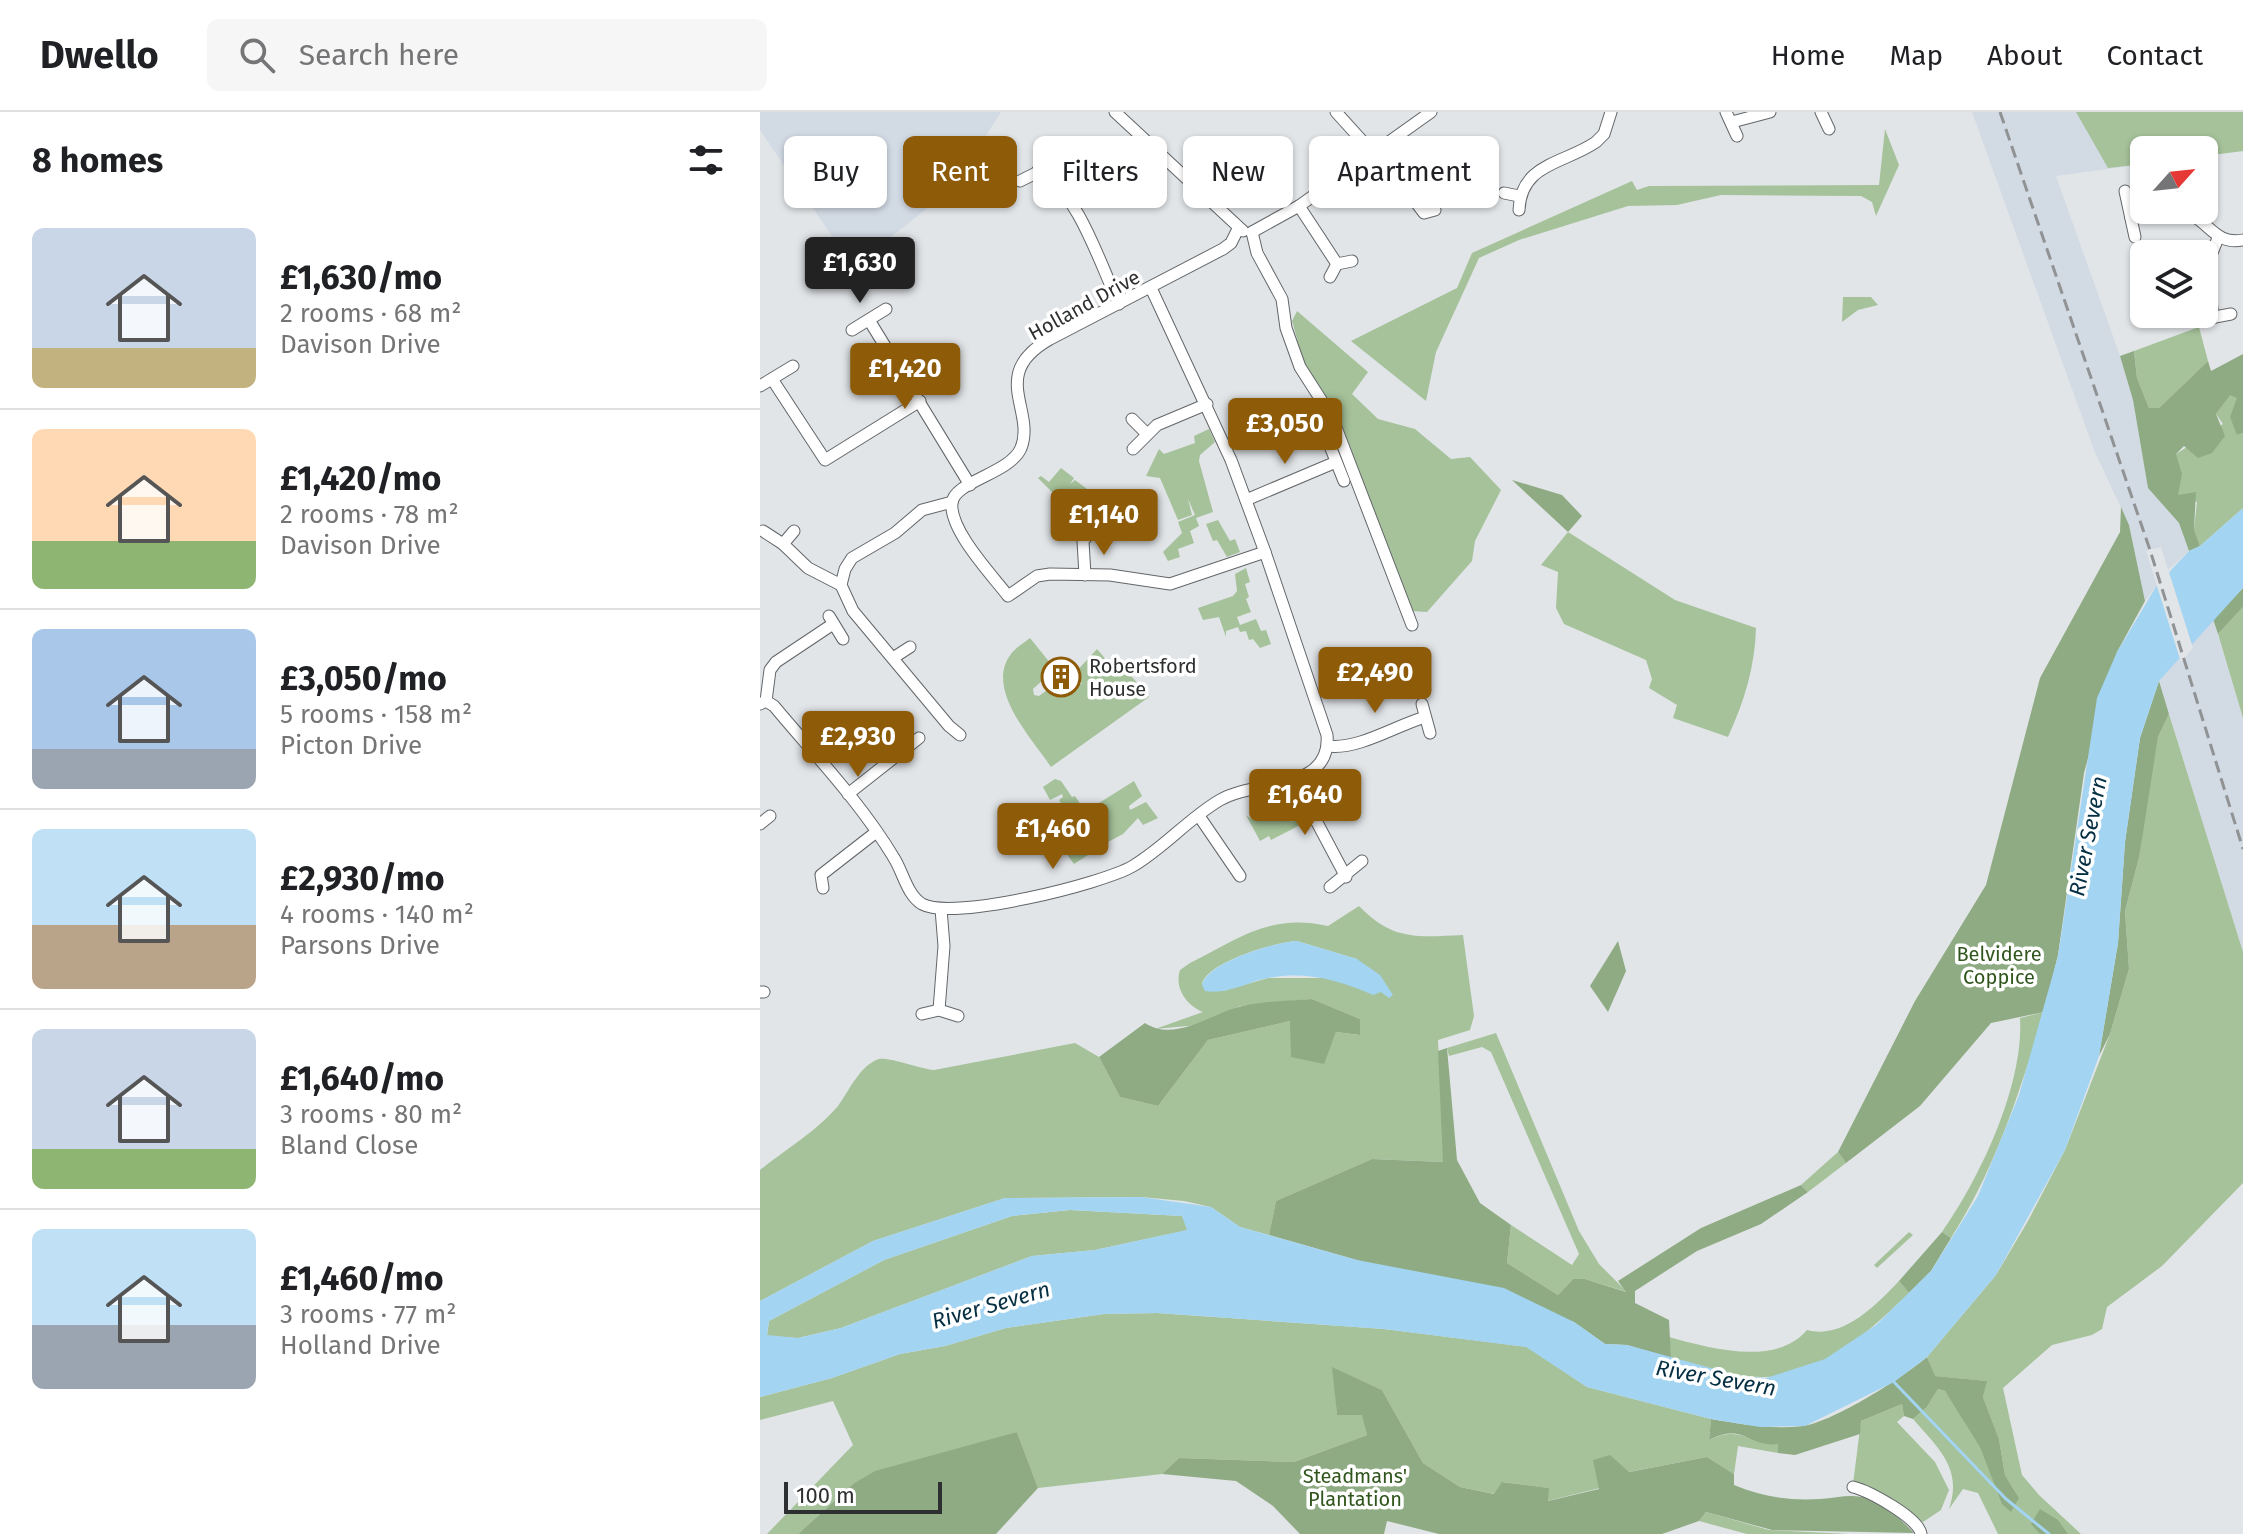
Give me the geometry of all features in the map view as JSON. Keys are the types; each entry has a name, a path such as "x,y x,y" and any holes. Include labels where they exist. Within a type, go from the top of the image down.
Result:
{"street":[{"path":"1115,112 1238,229 1252,232 1309,199"},
{"path":"1399,136 1431,112"},
{"path":"1519,210 1519,196 1534,172 1596,142 1604,134 1611,112"},
{"path":"1737,136 1729,117 1770,112"},
{"path":"1821,112 1829,129"},
{"path":"1332,114 1357,136"},
{"path":"1020,181 1033,173"},
{"path":"2125,191 2130,214"},
{"path":"1504,193 1519,196"},
{"path":"1299,206 1337,264"},
{"path":"1072,208 1104,263 1119,304"},
{"path":"1420,208 1426,215"},
{"path":"2132,224 2135,237"},
{"path":"2202,224 2218,238 2243,240"},
{"name":"Holland Drive","path":"952,502 960,490 1015,460 1024,434 1017,390 1028,356 1046,342 1223,249 1231,243 1238,229"},
{"path":"1252,232 1257,253 1282,299 1286,328 1300,367 1332,417 1412,625"},
{"path":"1337,264 1352,261"},
{"path":"1330,277 1337,264"},
{"path":"843,639 831,620 776,662 770,670 763,703 848,794 894,857 913,895 923,904 941,909 1028,900 1058,888 1105,879 1157,851 1217,801 1248,787 1295,781 1319,765 1328,746 1265,552 1207,404 1151,288"},
{"path":"852,330 886,309"},
{"path":"2218,317 2231,314"},
{"path":"869,320 970,485"},
{"path":"760,386 793,366"},
{"path":"772,379 825,460 920,401"},
{"path":"1133,449 1146,433 1207,404"},
{"path":"1132,419 1146,433"},
{"path":"1330,446 1344,481"},
{"path":"1246,500 1336,462"},
{"path":"841,585 852,558 895,533 922,510 952,502 961,534 1008,596 1043,574 1125,576 1170,584 1265,552"},
{"path":"1085,575 1083,541 1102,518"},
{"path":"1069,520 1087,534"},
{"path":"763,531 783,544 808,568 841,585 853,611 960,735"},
{"path":"783,544 794,531"},
{"path":"893,658 910,647"},
{"path":"1422,704 1430,733"},
{"path":"1328,746 1357,745 1382,731 1425,717"},
{"path":"848,794 919,738"},
{"path":"1295,781 1346,877"},
{"path":"1199,816 1240,876"},
{"path":"823,888 821,875 875,833"},
{"path":"1330,887 1362,861"},
{"path":"939,1010 944,946 941,909"},
{"path":"922,1014 939,1010 958,1016"},
{"path":"1853,1487 1869,1492 1915,1522 1921,1534"}],"shaded area":[{"path":"760,112 1001,112 986,136 903,136 903,208 928,208 853,267 813,208 887,208 887,136 784,136 784,165 760,130"},
{"path":"1972,112 2243,112 2243,151 2218,154 2218,136 2130,136 2130,166 2056,176 2133,400 2148,488 2179,523 2189,551 2168,570 2161,547 2146,551 2157,585 2145,601 2129,525 2094,450"},
{"path":"2213,619 2243,718 2243,952 2159,681"}],"green space":[{"path":"2076,112 2243,112 2243,151 2218,154 2218,136 2130,136 2130,166 2108,168"},
{"path":"1885,129 1899,165 1876,216 1872,202 1861,196 1721,195 1677,205 1628,206 1519,240 1479,258 1436,352 1426,401 1351,341 1457,288 1472,253 1632,181 1637,190 1649,186 1879,185"},
{"path":"1843,297 1871,297 1878,305 1858,310 1842,322"},
{"path":"1297,311 1368,372 1352,394 1378,419 1415,429 1451,459 1470,457 1501,490 1475,541 1472,561 1427,612 1411,611 1337,412 1304,364 1292,321"},
{"path":"2199,328 2208,361 2159,408 2149,408 2137,378 2134,351"},
{"path":"2134,351 2137,378 2149,408 2159,408 2208,361 2211,371 2243,354 2243,433 2237,435 2230,417 2237,398 2230,395 2216,414 2225,436 2212,453 2198,458 2184,446 2176,454 2182,474 2178,495 2196,492 2194,529 2200,546 2189,551 2179,523 2148,488 2133,400 2120,356"},
{"path":"2230,394 2237,397 2237,435 2243,433 2243,508 2200,546 2194,529 2197,502 2178,495 2176,454 2223,424 2216,414"},
{"path":"1209,429 1215,442 1200,455 1199,461 1213,512 1196,518 1199,526 1190,531 1194,543 1178,549 1180,557 1168,561 1163,552 1182,533 1178,522 1195,515 1188,499 1192,515 1178,520 1160,478 1146,476 1159,449 1164,454 1195,443 1194,436"},
{"path":"1061,468 1074,478 1070,484 1075,480 1087,489 1069,509 1038,478 1041,476 1049,482"},
{"path":"1512,480 1562,495 1582,516 1568,532"},
{"name":"Belvidere Coppice","path":"2121,507 2129,525 2145,601 2117,652 2084,773 2058,955 2044,1012 1991,1023 1920,1106 1846,1163 1838,1152 1915,1001 1986,885 2040,678 2120,532"},
{"path":"1218,520 1230,541 1235,539 1240,552 1227,557 1217,540 1213,541 1206,524"},
{"path":"1568,532 1675,600 1756,628 1748,684 1728,737 1673,718 1677,705 1649,688 1652,679 1646,660 1564,624 1556,608 1558,572 1541,565"},
{"path":"1246,568 1250,582 1245,584 1249,597 1246,599 1251,612 1237,617 1240,625 1256,619 1261,631 1266,630 1271,644 1260,648 1253,639 1249,640 1246,631 1240,632 1238,627 1226,631 1226,637 1219,617 1203,620 1198,608 1233,596 1237,591 1235,574"},
{"path":"2243,588 2243,607 2218,634 2213,619"},
{"path":"2243,607 2243,718 2218,634"},
{"path":"1030,638 1055,669 1033,689 1034,695 1039,696 1051,687 1056,692 1070,681 1076,688 1082,683 1074,674 1097,649 1114,669 1121,664 1149,697 1051,767 1014,714 1003,683 1004,668 1011,654"},
{"path":"2159,681 2169,714 2158,737 2139,858 2125,911 2129,969 2110,1034 2099,1056 2118,943 2125,842 2140,738"},
{"path":"2169,714 2243,952 2243,1183 2162,1266 2107,1307 2102,1329 2092,1335 2052,1345 2003,1388 2022,1475 2081,1534 1998,1534 1978,1493 1963,1489 1949,1509 1953,1482 1946,1460 1913,1419 1927,1407 1938,1389 1945,1391 2019,1498 2005,1475 1999,1439 1983,1397 1986,1381 1934,1376 1927,1357 1996,1275 2028,1221 2065,1150 2110,1034 2129,969 2125,911 2139,858 2158,737"},
{"path":"1055,779 1061,781 1081,805 1093,811 1101,806 1099,803 1134,781 1142,796 1129,806 1130,810 1146,802 1158,818 1143,825 1138,818 1123,834 1091,851 1088,846 1085,848 1088,855 1074,864 1063,849 1087,832 1084,829 1075,834 1067,822 1076,815 1068,814 1059,800 1062,794 1050,800 1043,787"},
{"path":"1300,805 1306,822 1271,840 1269,836 1260,841 1246,815 1253,820 1269,812 1272,817 1284,810 1291,822 1294,820 1289,810"},
{"path":"1359,906 1383,926 1395,931 1419,936 1463,935 1474,1016 1470,1030 1438,1040 1444,1162 1372,1159 1276,1201 1269,1235 1240,1227 1211,1207 1184,1201 1141,1197 1005,1198 873,1241 760,1301 760,1170 830,1115 872,1062 884,1059 934,1070 1075,1043 1099,1057 1120,1097 1158,1106 1208,1040 1290,1021 1323,1064 1336,1032 1359,1035 1360,1019 1312,999 1240,1006 1198,1025 1155,1029 1203,1012 1187,1001 1180,990 1180,970 1190,963 1240,937 1272,925 1307,923 1328,926","holes":["1297,941 1357,959 1334,978 1268,978 1223,991 1202,984 1216,968 1229,961 1287,942"]},
{"path":"1618,941 1626,971 1608,1012 1590,986"},
{"path":"1312,999 1360,1019 1360,1035 1336,1032 1324,1064 1291,1057 1290,1021 1208,1040 1158,1106 1120,1097 1099,1057 1145,1023 1169,1030 1194,1025 1242,1006"},
{"path":"2044,1012 1994,1157 1951,1238 1942,1232 1971,1185 2007,1101 2015,1072 2020,1018"},
{"path":"1496,1033 1579,1231 1599,1264 1627,1292 1585,1279 1573,1279 1558,1295 1507,1263 1511,1225 1572,1265 1579,1254 1491,1052 1482,1047 1449,1056 1447,1048"},
{"path":"1447,1048 1457,1160 1480,1203 1511,1225 1507,1263 1558,1295 1573,1279 1585,1279 1626,1292 1618,1281 1701,1228 1801,1185 1808,1192 1761,1224 1697,1251 1635,1291 1635,1303 1669,1320 1671,1358 1627,1345 1605,1344 1574,1322 1269,1235 1276,1201 1372,1159 1443,1162 1438,1051"},
{"path":"1838,1152 1846,1163 1808,1192 1801,1185"},
{"path":"1070,1210 1182,1216 1188,1230 1095,1250 1032,1256 841,1328 798,1338 767,1336 769,1321 884,1260 1012,1216"},
{"path":"1909,1232 1913,1235 1877,1268 1874,1265"},
{"path":"1942,1232 1951,1238 1931,1271 1909,1293 1899,1281"},
{"path":"1899,1281 1909,1293 1894,1307 1842,1350 1803,1370 1750,1377 1671,1358 1669,1337 1741,1352 1778,1348 1794,1341 1807,1330 1833,1330 1858,1318"},
{"path":"1157,1313 1384,1329 1527,1347 1587,1387 1711,1419 1709,1440 1721,1435 1739,1435 1769,1444 1779,1443 1778,1453 1738,1446 1734,1474 1707,1457 1628,1472 1600,1488 1547,1501 1548,1488 1503,1482 1495,1494 1460,1487 1423,1463 1382,1390 1333,1368 1337,1415 1363,1415 1367,1435 1294,1462 1179,1458 1162,1474 1038,1488 1017,1432 853,1484 798,1534 767,1534 853,1445 833,1401 760,1420 760,1397 832,1378 900,1354 945,1346 1006,1328 1104,1314"},
{"path":"1927,1357 1935,1376 1987,1381 1983,1397 1999,1439 2005,1475 2019,1498 2011,1512 2002,1504 1980,1447 1945,1391 1938,1389 1927,1407 1913,1419 1904,1416 1902,1404 1861,1421 1860,1434 1795,1455 1778,1453 1778,1444 1760,1443 1739,1434 1721,1435 1709,1440 1711,1419 1780,1427 1803,1426 1832,1416 1868,1398"},
{"name":"Steadmans' Plantation","path":"1332,1367 1382,1390 1423,1463 1460,1487 1494,1494 1502,1482 1549,1488 1548,1501 1599,1489 1593,1460 1610,1455 1629,1472 1707,1457 1734,1474 1734,1485 1787,1499 1863,1497 1888,1509 1914,1533 1772,1530 1706,1512 1699,1521 1662,1534 1439,1534 1387,1521 1384,1534 1300,1534 1273,1506 1236,1481 1162,1474 1179,1458 1294,1462 1367,1435 1362,1415 1337,1415"},
{"path":"1902,1404 1904,1416 1897,1422 1935,1462 1949,1490 1941,1510 1923,1522 1853,1484 1861,1421"},
{"path":"1017,1432 1038,1488 996,1534 798,1534 853,1484 875,1471"},
{"path":"2040,1509 2058,1520 2068,1534 2040,1534 2031,1524"},
{"path":"1706,1512 1769,1530 1849,1534 1747,1534 1699,1521"}],"water":[{"name":"River Severn","path":"2243,508 2243,588 2159,681 2140,738 2125,842 2118,943 2099,1056 2065,1150 1996,1275 1927,1357 1894,1382 1805,1426 1760,1427 1711,1419 1587,1387 1526,1347 1384,1329 1157,1313 1104,1314 1006,1328 945,1346 900,1354 832,1378 760,1397 760,1301 873,1241 1005,1198 1141,1197 1211,1207 1240,1227 1357,1260 1504,1288 1574,1322 1605,1344 1627,1345 1740,1376 1766,1378 1825,1359 1876,1325 1931,1271 1978,1196 2019,1095 2058,956 2097,698 2117,652 2157,585 2189,551 2200,546","holes":["1070,1210 1182,1216 1187,1230 1095,1250 1032,1256 841,1328 798,1338 767,1335 769,1321 884,1260 1012,1216"]},
{"path":"1297,941 1357,959 1380,975 1393,995 1389,998 1381,992 1373,995 1335,981 1309,976 1268,978 1237,988 1205,991 1202,985 1207,977 1229,961 1259,949"}],"pier":[{"path":"2167,566 2193,648 2181,662 2155,580"}],"waterway":[{"path":"1892,1380 2006,1499 2049,1534"}],"railway":[{"path":"2000,112 2150,550 2243,849"}],"place":[{"name":"Robertsford House","path":"1061,677"}]}
